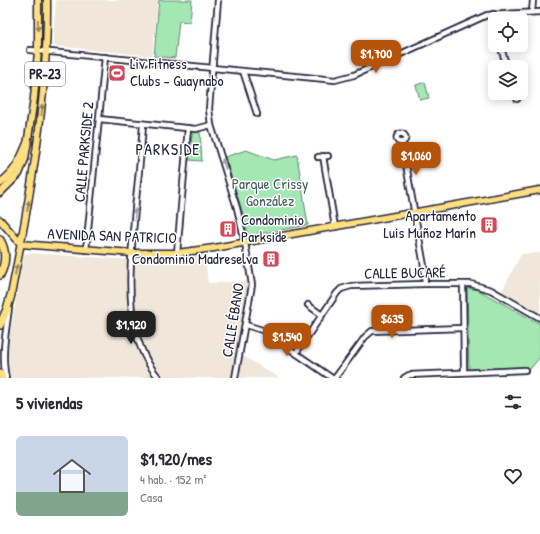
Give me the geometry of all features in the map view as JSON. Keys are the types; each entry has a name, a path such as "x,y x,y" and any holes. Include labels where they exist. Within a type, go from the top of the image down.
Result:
{"highway":[{"path":"0,183 12,174 18,165 28,142"},
{"path":"0,240 6,255 4,266 0,275"},
{"path":"0,325 11,295"},
{"path":"0,374 2,378"}],"main road":[{"name":"PR-23","path":"0,193 19,174 24,163 34,98 38,51 38,0"},
{"name":"PR-23","path":"21,244 39,135 47,52 47,0"},
{"name":"AVENIDA SAN PATRICIO","path":"21,244 132,253 176,252 214,248 540,190"},
{"path":"0,220 21,244 11,295"}],"street":[{"path":"212,68 218,0"},
{"path":"532,12 533,0"},
{"path":"528,12 540,12"},
{"path":"30,50 335,80 349,77 479,17 488,15"},
{"name":"CALLE PARKSIDE 2","path":"86,250 105,57"},
{"name":"CALLE ÉBANO","path":"212,68 209,109 211,125 237,208 245,242 252,285 246,325 235,378"},
{"path":"242,71 257,114"},
{"path":"99,119 196,129 211,125"},
{"path":"143,124 130,279 135,329 139,344 147,362 159,378"},
{"path":"176,252 188,128"},
{"path":"402,142 424,266 425,284"},
{"path":"323,156 335,227"},
{"name":"CALLE BUCARÉ","path":"296,353 337,293 346,287 425,284 463,284 477,286 491,290 540,318"},
{"path":"463,284 464,372"},
{"path":"6,378 4,365 4,344 11,295"},
{"path":"308,305 322,315"},
{"path":"246,325 262,330 332,378"},
{"path":"335,378 365,337 372,331 463,328"},
{"path":"404,378 409,375 525,370"}],"shaded area":[{"path":"56,0 158,0 152,56 54,46 53,40"},
{"path":"28,253 134,260 205,255 208,283 247,281 248,291 237,352 279,378 10,378 8,356 9,340 23,258 24,255"},
{"path":"540,253 540,313 502,291 521,254"}],"green space":[{"path":"159,0 192,0 190,22 179,21 175,58 154,56"},
{"path":"425,82 429,98 420,100 416,85"},
{"path":"200,132 202,161 189,160 192,135 193,133"},
{"name":"Parque Crissy González","path":"246,150 274,160 297,155 308,225 248,236 244,217 225,157"},
{"path":"467,288 478,290 540,324 540,357 531,368 469,370"}],"place":[{"name":"Liv Fitness Clubs - Guaynabo","path":"117,73"},
{"name":"Apartamento Luis Muñoz Marín","path":"489,225"},
{"name":"Condominio Parkside","path":"228,229"},
{"name":"Condominio Madreselva","path":"271,259"}],"district":[{"name":"PARKSIDE","path":"168,149"}]}
